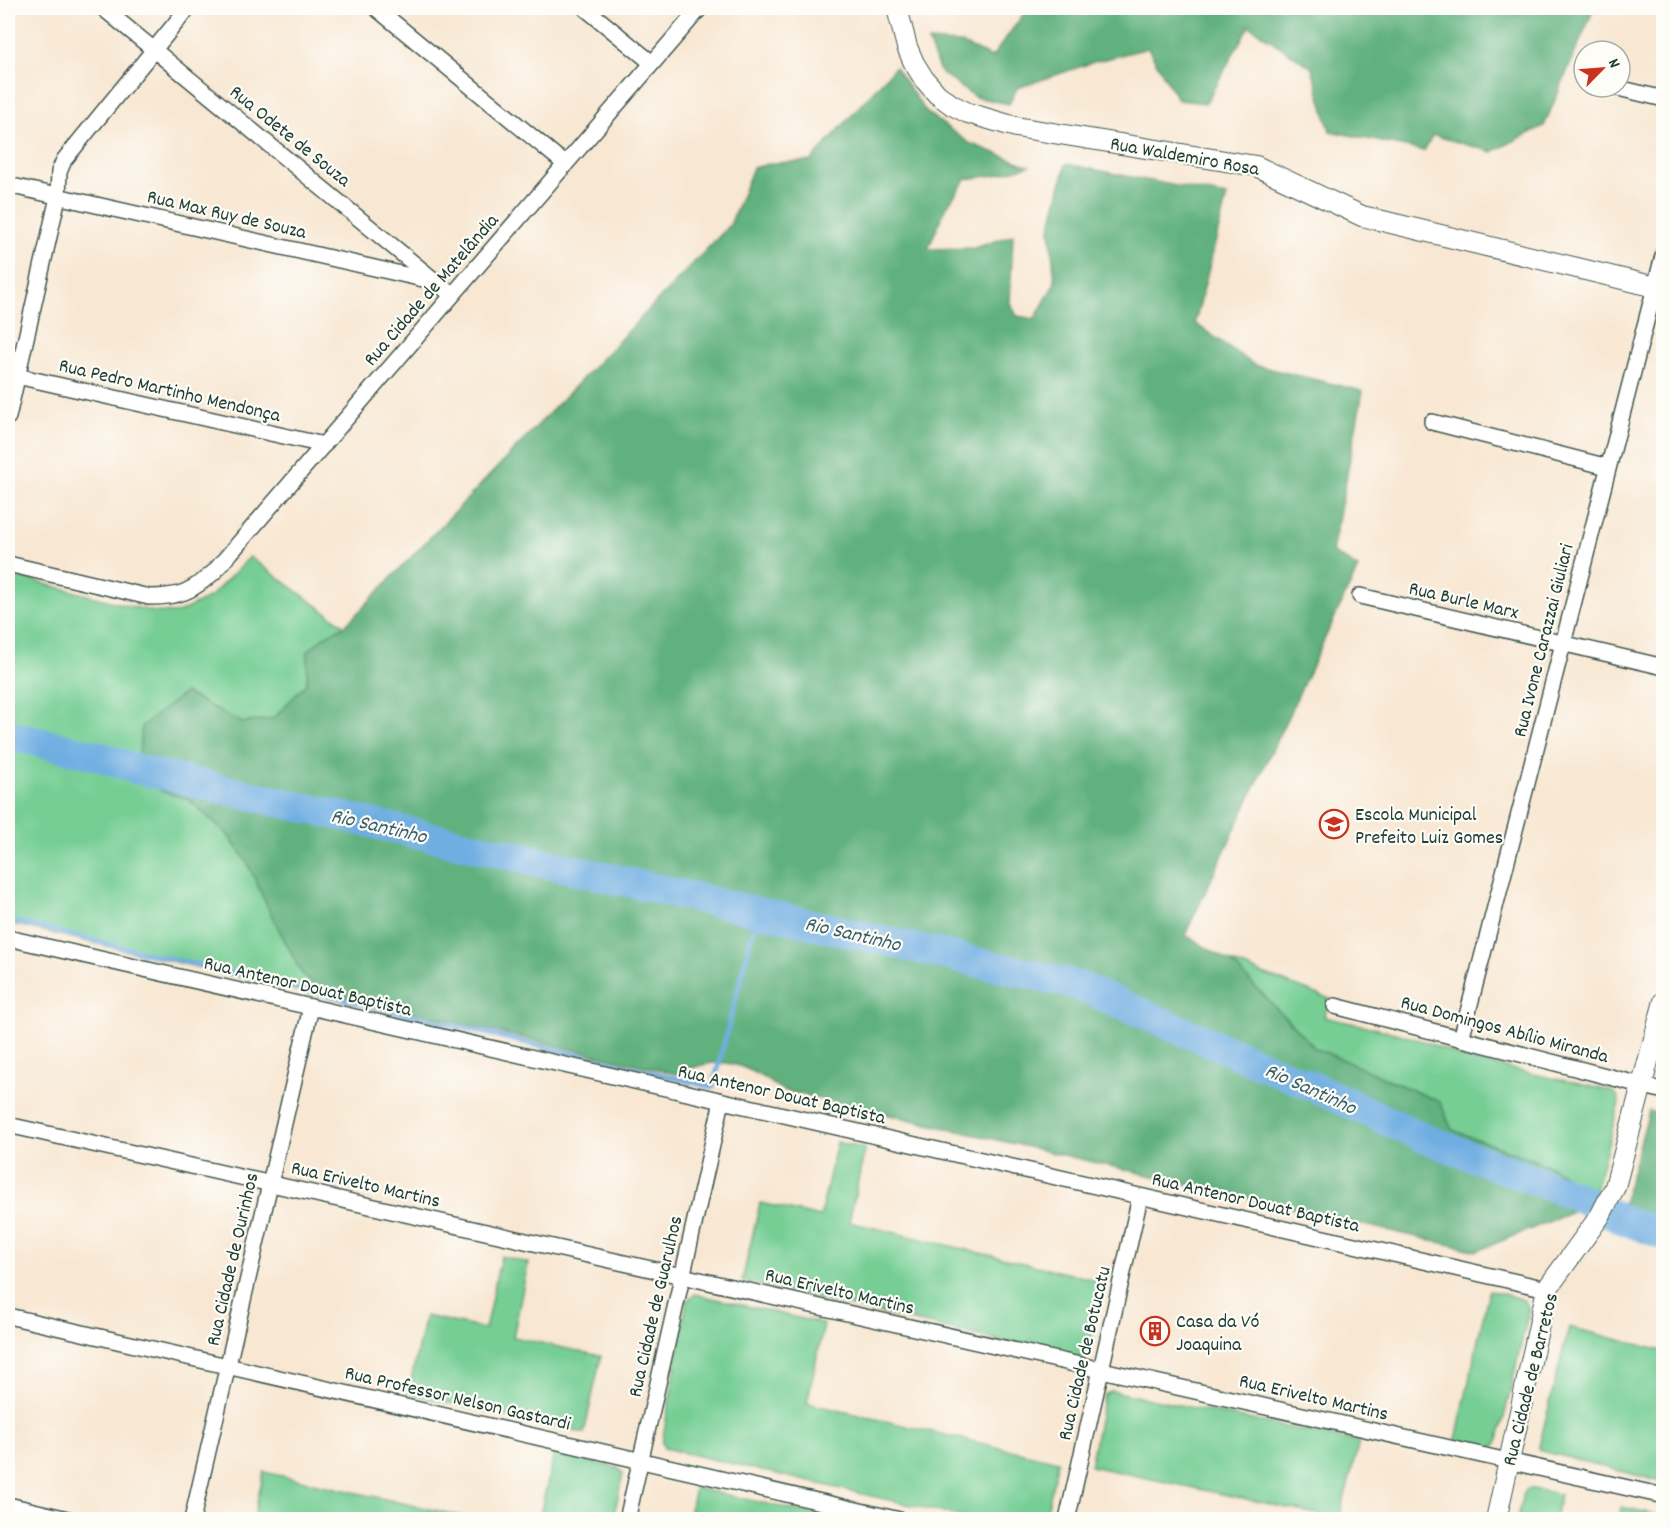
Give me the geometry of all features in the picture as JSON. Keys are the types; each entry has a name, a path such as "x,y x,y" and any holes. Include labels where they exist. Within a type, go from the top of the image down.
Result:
{"street":[{"name":"Rua Odete de Souza","path":"103,8 452,295"},
{"path":"8,417 12,375 58,197 59,172 64,160 188,8"},
{"path":"376,8 565,164"},
{"path":"585,8 652,63"},
{"name":"Rua Cidade de Matelândia","path":"8,564 149,597 169,597 187,592 214,572 700,8"},
{"name":"Rua Waldemiro Rosa","path":"897,8 907,46 924,79 937,94 968,113 1017,127 1256,166 1362,216 1659,288"},
{"path":"1632,91 1664,99"},
{"name":"Rua Max Ruy de Souza","path":"8,185 437,282"},
{"name":"Rua Ivone Carazzai Giuliari","path":"1461,1039 1608,467 1659,288 1664,252"},
{"name":"Rua Pedro Martinho Mendonça","path":"12,375 324,445"},
{"path":"1432,422 1608,467"},
{"name":"Rua Burle Marx","path":"1360,596 1664,667"},
{"name":"Rua Antenor Douat Baptista","path":"8,938 1547,1289"},
{"name":"Rua Cidade de Barretos","path":"1496,1520 1547,1289 1604,1208 1620,1171 1664,1001"},
{"name":"Rua Domingos Abílio Miranda","path":"1335,1006 1664,1091"},
{"name":"Rua Cidade de Ourinhos","path":"192,1520 311,1007"},
{"name":"Rua Cidade de Guarulhos","path":"627,1520 722,1101"},
{"name":"Rua Erivelto Martins","path":"8,1125 1664,1496"},
{"name":"Rua Cidade de Botucatu","path":"1066,1520 1140,1197"},
{"name":"Rua Professor Nelson Gastardi","path":"8,1316 900,1520"},
{"path":"8,1505 72,1520"}],"green space":[{"path":"1028,8 1594,8 1581,39 1572,39 1572,60 1544,126 1492,152 1433,135 1424,151 1330,131 1312,68 1249,26 1206,103 1178,100 1148,48 1097,61 1017,88 1009,104 975,97 940,72 928,41 960,43 992,57"},
{"path":"895,67 926,112 969,143 1029,166 996,175 966,179 945,209 928,249 974,248 1013,235 1010,303 1017,316 1035,319 1055,282 1050,229 1066,164 1227,196 1195,323 1254,365 1363,391 1332,552 1358,568 1185,935 1231,962 1315,1048 1440,1102 1452,1130 1552,1167 1591,1196 1568,1214 1477,1251 782,1090 756,1073 732,1064 707,1064 677,1074 318,990 301,972 247,862 227,834 188,799 161,791 138,761 142,726 185,693 242,723 274,718 307,683 308,651 325,636 345,626 730,225 753,168 773,163 811,161"},
{"path":"250,557 345,626 325,636 308,651 307,683 274,718 242,723 185,693 161,791 188,799 227,834 247,862 301,972 318,990 311,994 8,923 8,574 155,612 178,613 210,597"},
{"path":"1231,962 1330,999 1324,1017 1430,1043 1462,1058 1611,1091 1617,1095 1619,1103 1595,1191 1591,1196 1552,1167 1452,1130 1440,1102 1315,1048"},
{"path":"1649,1111 1663,1115 1663,1227 1621,1211"},
{"path":"837,1142 865,1149 849,1222 1100,1281 1102,1284 1088,1356 1083,1360 742,1281 760,1203 820,1217"},
{"path":"501,1256 528,1263 513,1337 601,1356 584,1433 408,1394 425,1316 485,1329"},
{"path":"1489,1290 1521,1299 1529,1310 1499,1439 1491,1448 1480,1450 1455,1444"},
{"path":"695,1294 824,1324 807,1403 1058,1461 1045,1519 971,1519 664,1448 662,1443 687,1300"},
{"path":"1569,1327 1663,1351 1663,1482 1538,1450"},
{"path":"1111,1391 1359,1442 1339,1519 1090,1466 1104,1395"},
{"path":"554,1454 618,1468 623,1474 613,1519 539,1519"},
{"path":"264,1472 474,1519 253,1519"},
{"path":"695,1488 837,1519 688,1519"},
{"path":"1528,1489 1560,1494 1555,1519 1517,1519 1523,1493"},
{"path":"1621,1507 1663,1516 1663,1519 1619,1519"}],"waterway":[{"name":"Rio Santinho","path":"8,735 95,755 140,770 1077,985 1316,1088 1429,1140 1576,1196 1621,1219 1664,1235"},
{"path":"8,920 713,1087 758,911"}],"place":[{"name":"Escola Municipal Prefeito Luiz Gomes","path":"1334,824"},
{"name":"Casa da Vó Joaquina","path":"1155,1331"}]}
